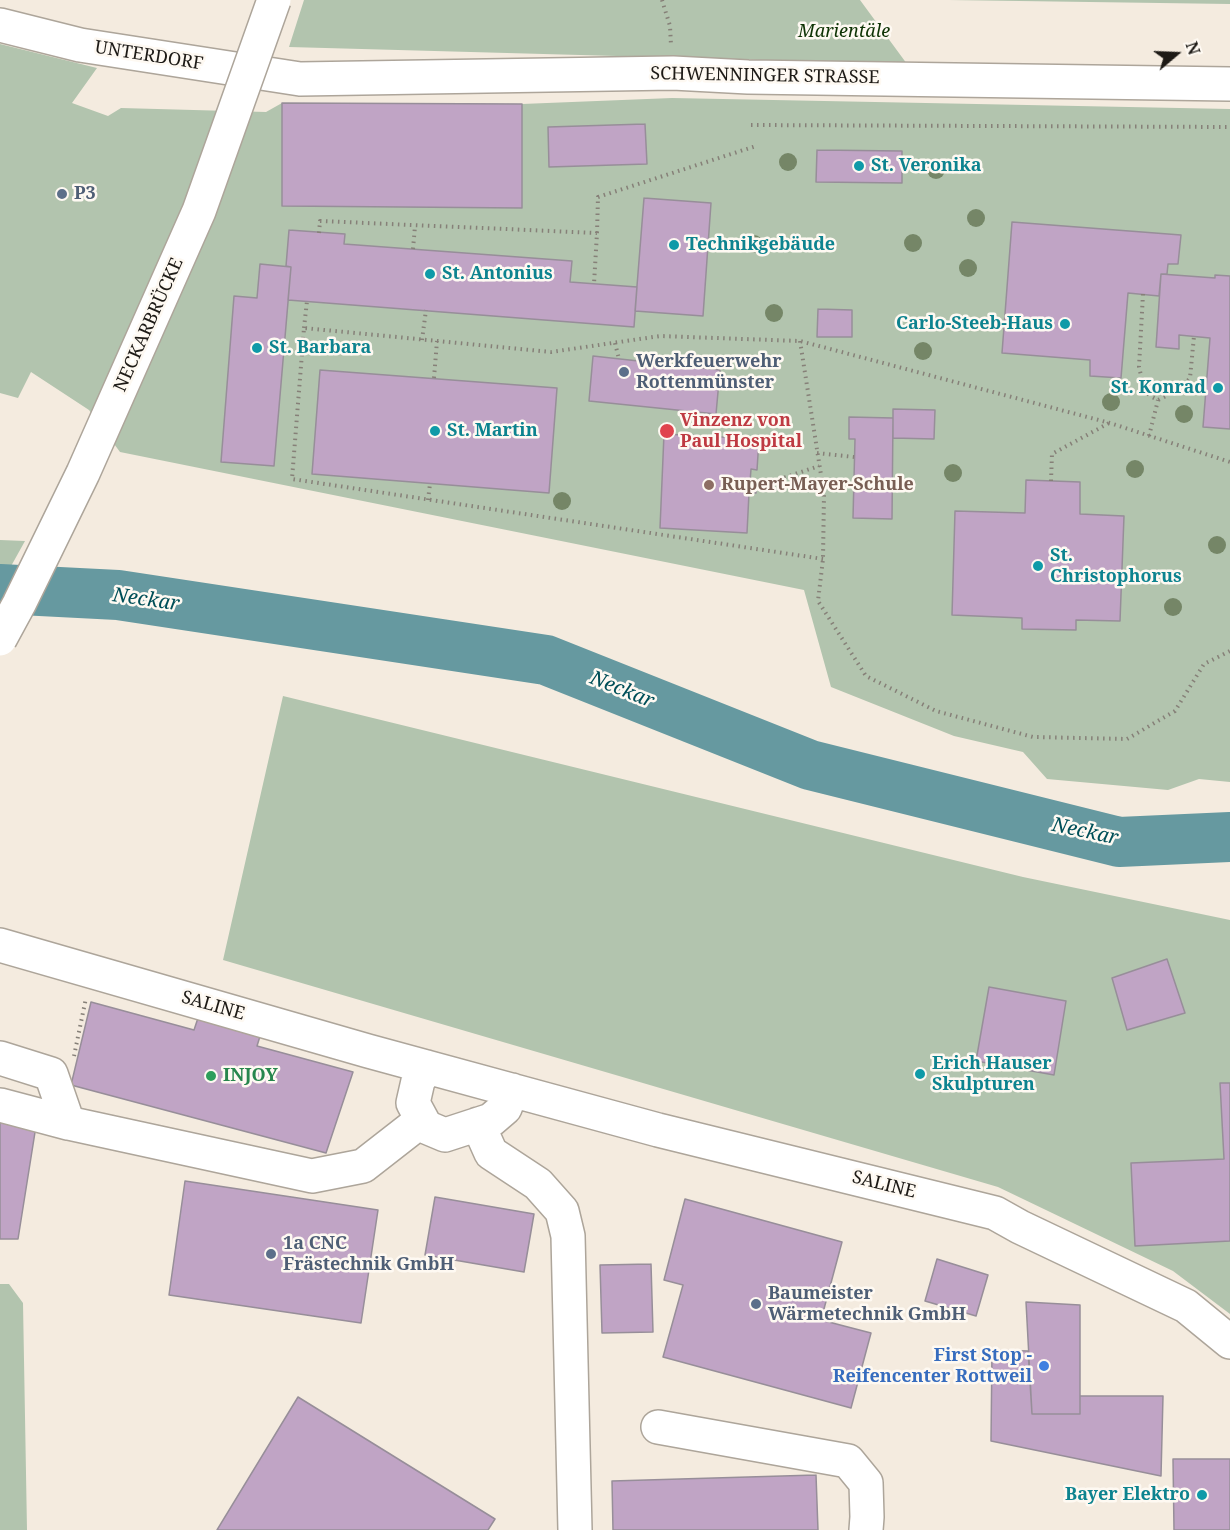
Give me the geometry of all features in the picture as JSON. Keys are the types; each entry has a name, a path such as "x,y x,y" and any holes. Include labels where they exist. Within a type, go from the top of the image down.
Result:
{"street":[{"name":"NECKARBRÜCKE","path":"0,639 83,472 199,212 274,0"},
{"name":"UNTERDORF","path":"0,25 80,45 300,79"},
{"name":"SCHWENNINGER STRASSE","path":"300,79 673,73 747,77 1230,84"},
{"name":"SALINE","path":"0,945 512,1090 669,1132 995,1213 1186,1306 1230,1342"},
{"path":"0,1058 51,1074 68,1123"},
{"path":"427,1067 418,1081 413,1103 426,1127 445,1136 490,1120 505,1108 512,1090"},
{"path":"0,1105 68,1123 312,1176 363,1166 422,1120"},
{"path":"478,1124 491,1153 538,1184 562,1211 568,1236 575,1530"},
{"path":"658,1427 849,1461 866,1483 867,1530"}],"path":[{"path":"662,0 670,26 673,73"},
{"path":"751,125 1230,127"},
{"path":"594,284 598,197 756,146"},
{"path":"319,232 320,222 597,232"},
{"path":"414,249 415,225"},
{"path":"1143,294 1139,367 1144,388 1150,396 1158,400"},
{"path":"307,301 292,479 823,559"},
{"path":"422,340 426,310"},
{"path":"304,328 551,352 660,336 800,341 1110,423 1230,462"},
{"path":"1149,436 1158,400 1173,389 1185,384 1190,378 1194,336"},
{"path":"434,378 437,341"},
{"path":"800,341 824,494 823,559 818,601 866,676 936,711 1033,737 1127,739 1174,711 1204,664 1230,651"},
{"path":"615,343 619,359"},
{"path":"1051,481 1052,454 1110,423"},
{"path":"817,453 854,457"},
{"path":"756,487 819,466"},
{"path":"821,480 854,485"},
{"path":"429,500 430,484"},
{"path":"72,1061 93,972"}],"green space":[{"name":"Marientäle","path":"304,0 860,0 907,64 289,47"},
{"path":"949,0 1230,0 1230,4"},
{"name":"Vinzenz von Paul Hospital","path":"0,44 97,68 72,103 108,116 121,108 266,112 282,103 522,104 672,98 1230,109 1230,782 1199,779 1168,790 1047,779 1023,752 954,736 831,687 804,590 120,452 89,410 31,372 18,398 0,393"},
{"path":"0,540 25,541 0,586"},
{"name":"Erich Hauser Skulpturen","path":"283,696 1023,877 1230,920 1230,1314 1173,1271 998,1187 223,960"},
{"path":"0,1284 9,1284 23,1303 27,1530 0,1530"}],"building":[{"path":"282,103 522,104 522,208 282,206"},
{"path":"645,124 647,164 549,167 548,127"},
{"name":"St. Veronika","path":"817,150 902,151 902,183 816,182"},
{"name":"Technikgebäude","path":"644,198 711,203 703,316 635,311"},
{"name":"Carlo-Steeb-Haus","path":"1012,222 1181,235 1178,264 1168,264 1167,274 1161,274 1159,296 1128,293 1121,378 1090,376 1090,360 1002,353"},
{"name":"St. Antonius","path":"289,230 345,234 344,244 572,261 570,282 637,287 634,327 288,300 291,267 286,266"},
{"name":"St. Barbara","path":"260,264 291,267 274,466 221,462 234,296 257,298"},
{"name":"St. Konrad","path":"1161,274 1215,278 1215,275 1230,276 1230,429 1203,427 1210,338 1179,335 1179,349 1156,347"},
{"path":"818,309 852,310 852,337 817,337"},
{"path":"593,356 720,370 716,414 589,401"},
{"name":"St. Martin","path":"320,370 557,388 549,493 312,474"},
{"path":"893,409 935,410 934,439 893,438"},
{"path":"849,417 893,418 892,519 853,518 855,439 849,439"},
{"name":"Rupert-Mayer-Schule","path":"664,434 759,439 757,470 751,469 750,482 756,482 756,493 749,493 747,533 660,528"},
{"name":"St. Christophorus","path":"1026,480 1080,482 1080,514 1124,516 1120,621 1076,620 1076,630 1022,629 1022,618 952,615 955,511 1025,513"},
{"path":"1167,959 1185,1013 1127,1030 1112,978"},
{"path":"989,987 1066,1001 1054,1075 976,1061"},
{"path":"91,1002 194,1030 199,1015 261,1033 257,1046 353,1072 326,1153 71,1085"},
{"path":"1220,1083 1230,1083 1230,1241 1135,1246 1131,1163 1224,1159"},
{"path":"0,1117 36,1126 18,1239 0,1239"},
{"path":"185,1181 378,1210 361,1323 169,1295"},
{"path":"435,1197 534,1214 524,1272 425,1255"},
{"path":"685,1199 842,1242 821,1320 871,1333 851,1408 663,1357 683,1285 664,1280"},
{"path":"937,1259 988,1275 976,1316 925,1301"},
{"path":"651,1264 653,1332 602,1333 600,1265"},
{"path":"1026,1302 1080,1305 1080,1414 1032,1414"},
{"path":"992,1350 1028,1351 1032,1414 1080,1414 1080,1396 1163,1396 1161,1476 991,1441"},
{"path":"298,1397 495,1519 488,1530 217,1530"},
{"name":"Bayer Elektro","path":"1173,1459 1230,1459 1230,1530 1174,1530"},
{"path":"816,1475 818,1530 613,1530 612,1481"}],"waterway":[{"name":"Neckar","path":"0,589 118,595 546,660 810,765 1119,842 1230,837"}],"place":[{"name":"St. Veronika","path":"859,166"},
{"name":"P3","path":"62,194"},
{"name":"Technikgebäude","path":"674,245"},
{"name":"St. Antonius","path":"430,274"},
{"name":"Carlo-Steeb-Haus","path":"1065,324"},
{"name":"St. Barbara","path":"257,348"},
{"name":"Werkfeuerwehr Rottenmünster","path":"624,372"},
{"name":"St. Konrad","path":"1218,388"},
{"name":"St. Martin","path":"435,431"},
{"name":"Vinzenz von Paul Hospital","path":"667,431"},
{"name":"Rupert-Mayer-Schule","path":"709,485"},
{"name":"St. Christophorus","path":"1038,566"},
{"name":"Erich Hauser Skulpturen","path":"920,1074"},
{"name":"INJOY","path":"211,1076"},
{"name":"1a CNC Frästechnik GmbH","path":"271,1254"},
{"name":"Baumeister Wärmetechnik GmbH","path":"756,1304"},
{"name":"First Stop - Reifencenter Rottweil","path":"1044,1366"},
{"name":"Bayer Elektro","path":"1202,1495"}]}
